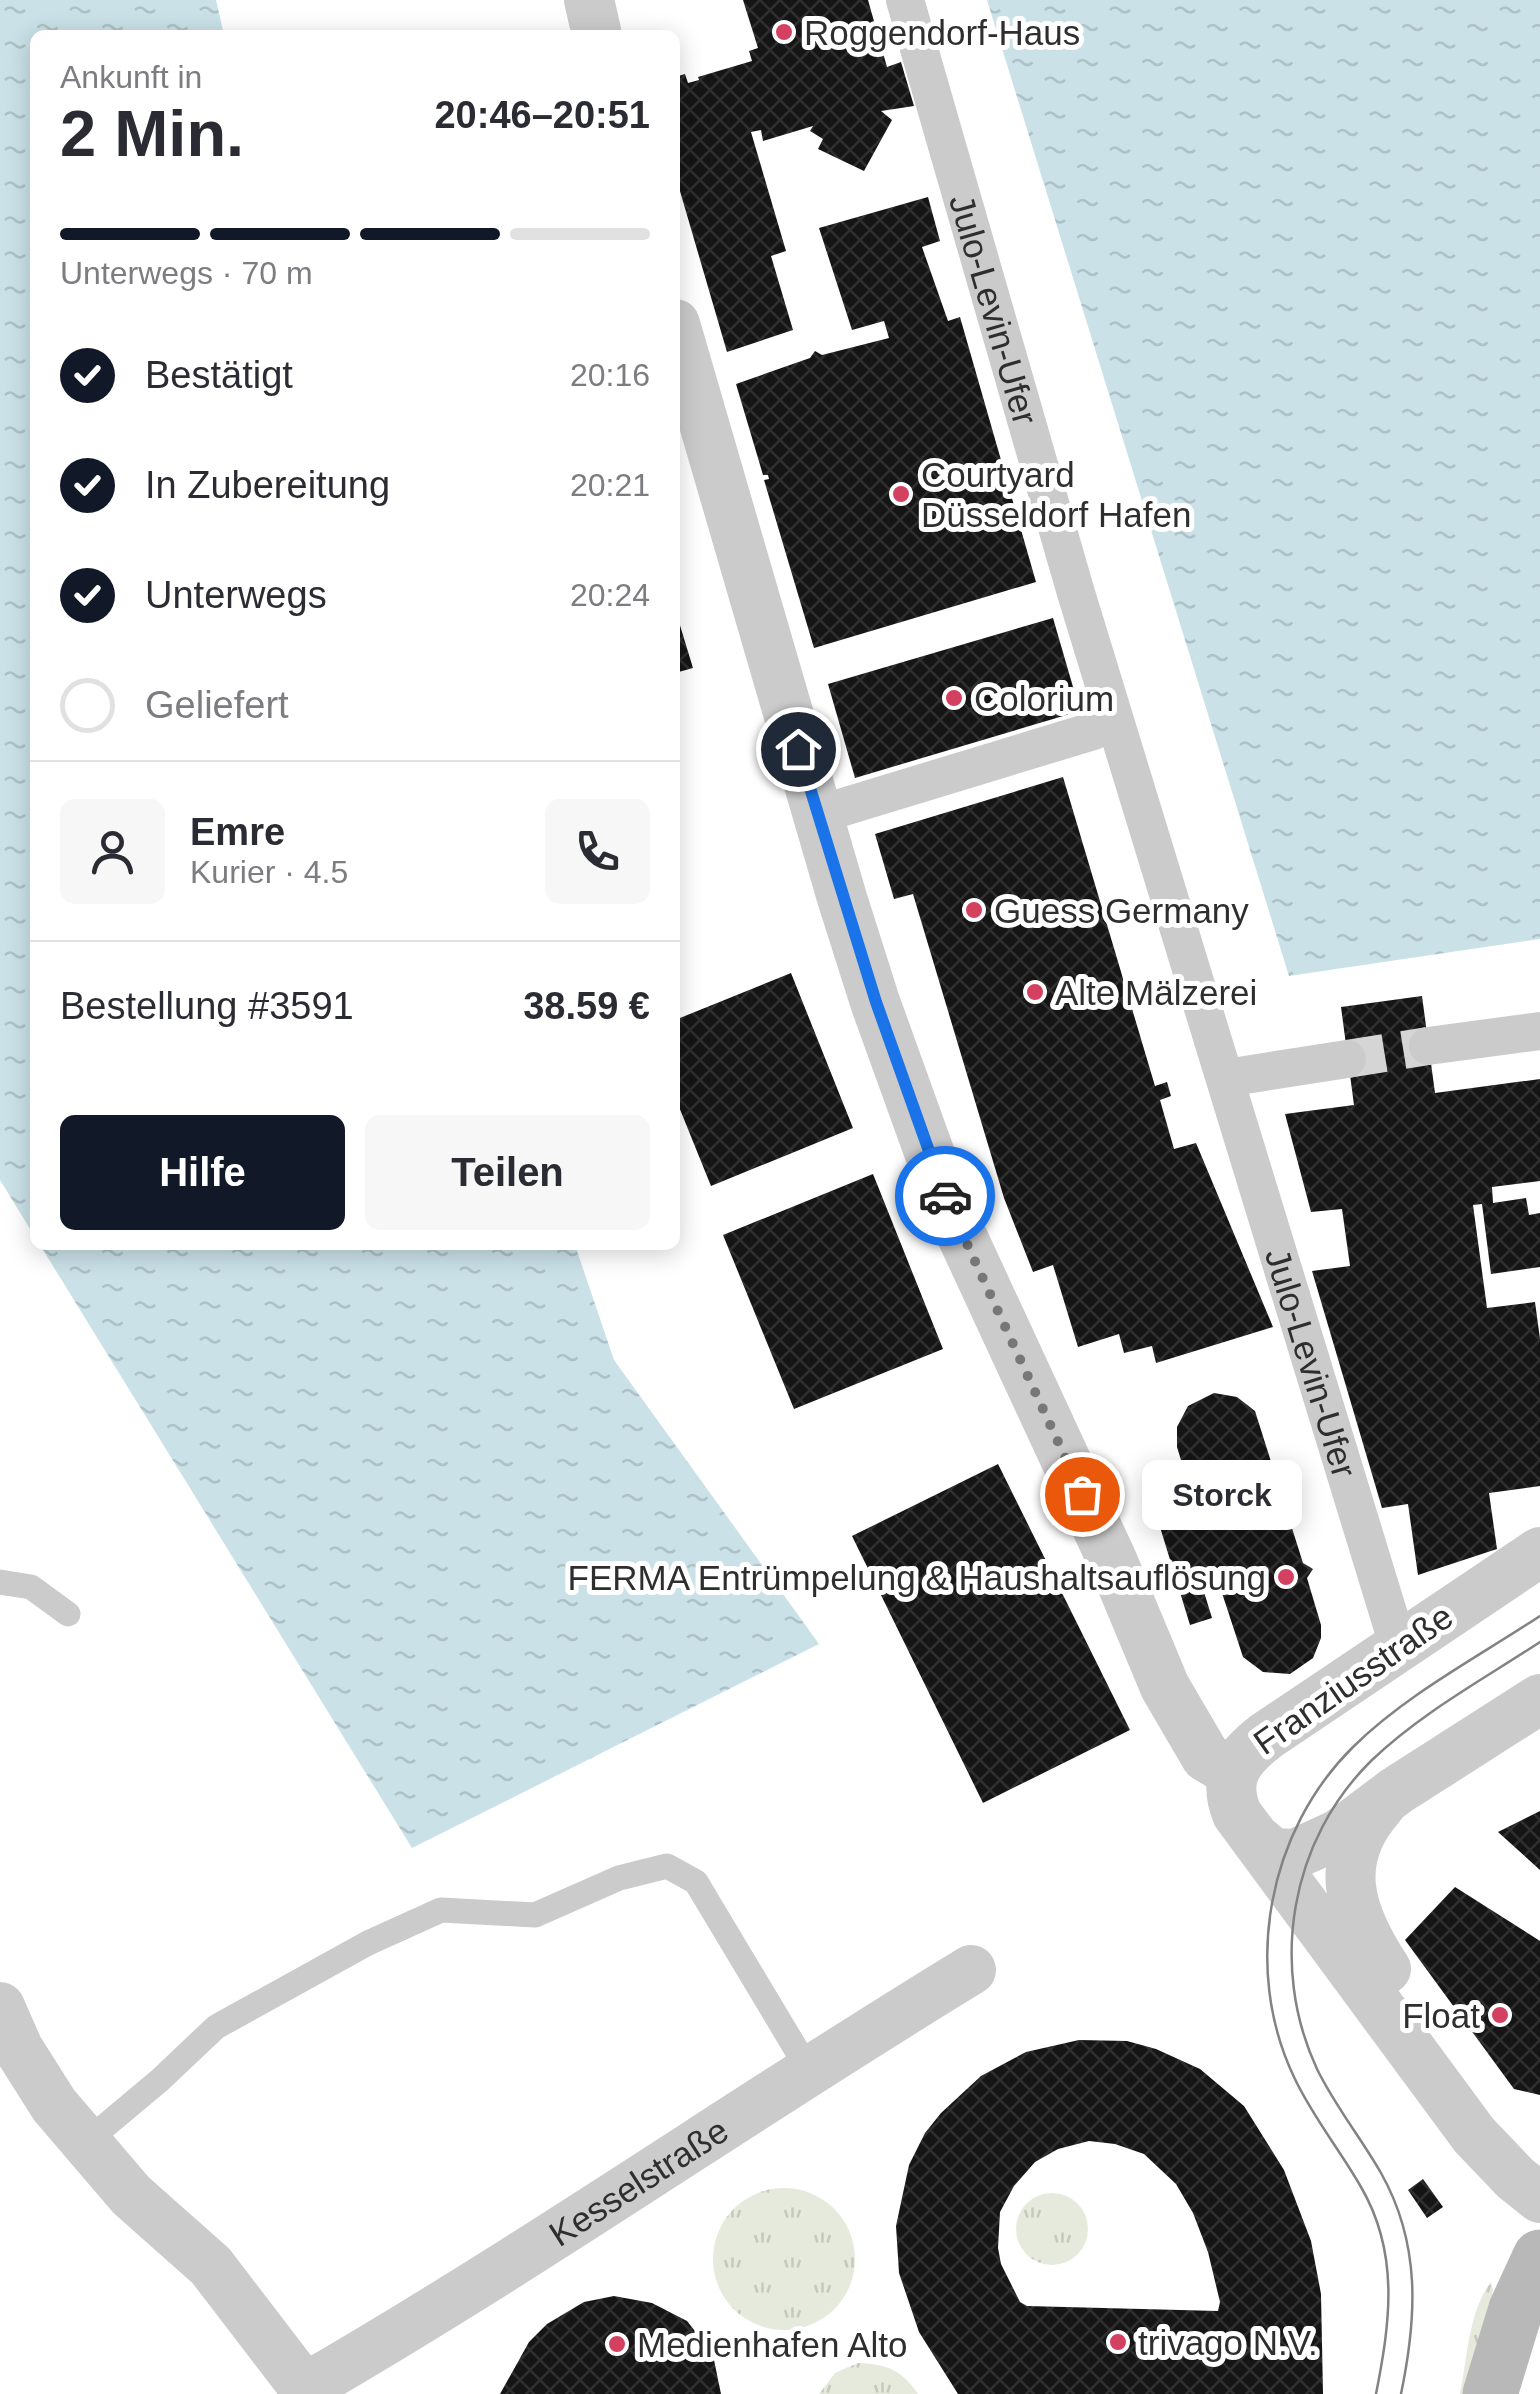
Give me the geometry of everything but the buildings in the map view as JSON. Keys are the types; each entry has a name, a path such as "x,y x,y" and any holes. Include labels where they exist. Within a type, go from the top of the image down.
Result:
{"main road":[{"path":"1490,2394 1516,2309 1540,2257"}],"street":[{"path":"589,0 596,30"},
{"name":"Julo-Levin-Ufer","path":"906,0 1076,593 1398,1645"},
{"path":"680,341 816,815 876,1002 950,1210 1112,1560 1165,1687 1206,1756 1233,1773"},
{"path":"816,815 1093,731"},
{"path":"1428,1046 1540,1031"},
{"path":"1226,1078 1347,1059"},
{"name":"Franziusstraße","path":"1540,1552 1246,1751 1233,1773 1230,1796 1237,1814 1474,2134 1515,2178 1540,2198"},
{"path":"1255,1838 1273,1853 1294,1854 1339,1834 1396,1791 1540,1699"},
{"path":"1379,2002 1388,1972 1362,1932 1351,1902 1350,1878 1364,1828 1377,1808 1396,1791"},
{"name":"Kesselstraße","path":"0,2007 54,2105 131,2194 212,2266 307,2391 417,2324 808,2069 971,1970"}],"lane":[{"path":"0,1582 31,1588 68,1614"},
{"path":"86,2142 216,2027 368,1943 441,1910 534,1915 619,1878 667,1866 696,1882 808,2069"}],"green space":[{"path":"784,2188 811,2193 834,2209 850,2232 855,2259 850,2286 834,2309 811,2325 784,2330 757,2325 734,2309 718,2286 713,2259 718,2232 734,2209 757,2193"},
{"path":"1052,2193 1078,2203 1088,2229 1078,2255 1052,2265 1026,2255 1016,2229 1026,2203"},
{"path":"1491,2282 1493,2290 1472,2394 1460,2394 1473,2321"},
{"path":"858,2363 893,2370 918,2394 819,2394 835,2373"}],"water":[{"path":"0,0 216,0 223,30 30,30 30,1229 0,1180"},
{"path":"987,0 1540,0 1540,939 1289,976"},
{"path":"43,1250 577,1250 614,1360 819,1644 412,1848"}],"tunnel":[{"path":"1347,1059 1428,1046"}],"tram line":[{"path":"1376,2394 1388,2315 1387,2263 1382,2238 1361,2187 1301,2091 1278,2035 1269,1991 1267,1947 1272,1903 1283,1860 1301,1819 1324,1781 1353,1747 1420,1693 1540,1616"},
{"path":"1401,2394 1412,2309 1409,2254 1394,2200 1324,2083 1302,2029 1294,1989 1292,1947 1296,1906 1306,1866 1322,1828 1344,1792 1372,1760 1432,1712 1540,1642"}],"way so far":[{"path":"945,1196 1082,1494"}],"place":[{"name":"Roggendorf-Haus","path":"784,32"},
{"name":"Courtyard Düsseldorf Hafen","path":"901,494"},
{"name":"Colorium","path":"954,698"},
{"name":"Guess Germany","path":"974,910"},
{"name":"Alte Mälzerei","path":"1035,992"},
{"name":"Storck","path":"1082,1494"},
{"name":"FERMA Entrümpelung & Haushaltsauflösung","path":"1286,1577"},
{"name":"Float","path":"1500,2015"},
{"name":"trivago N.V.","path":"1118,2342"},
{"name":"Medienhafen Alto","path":"617,2344"}],"route":[{"path":"798,749 876,1002 945,1196"}]}
